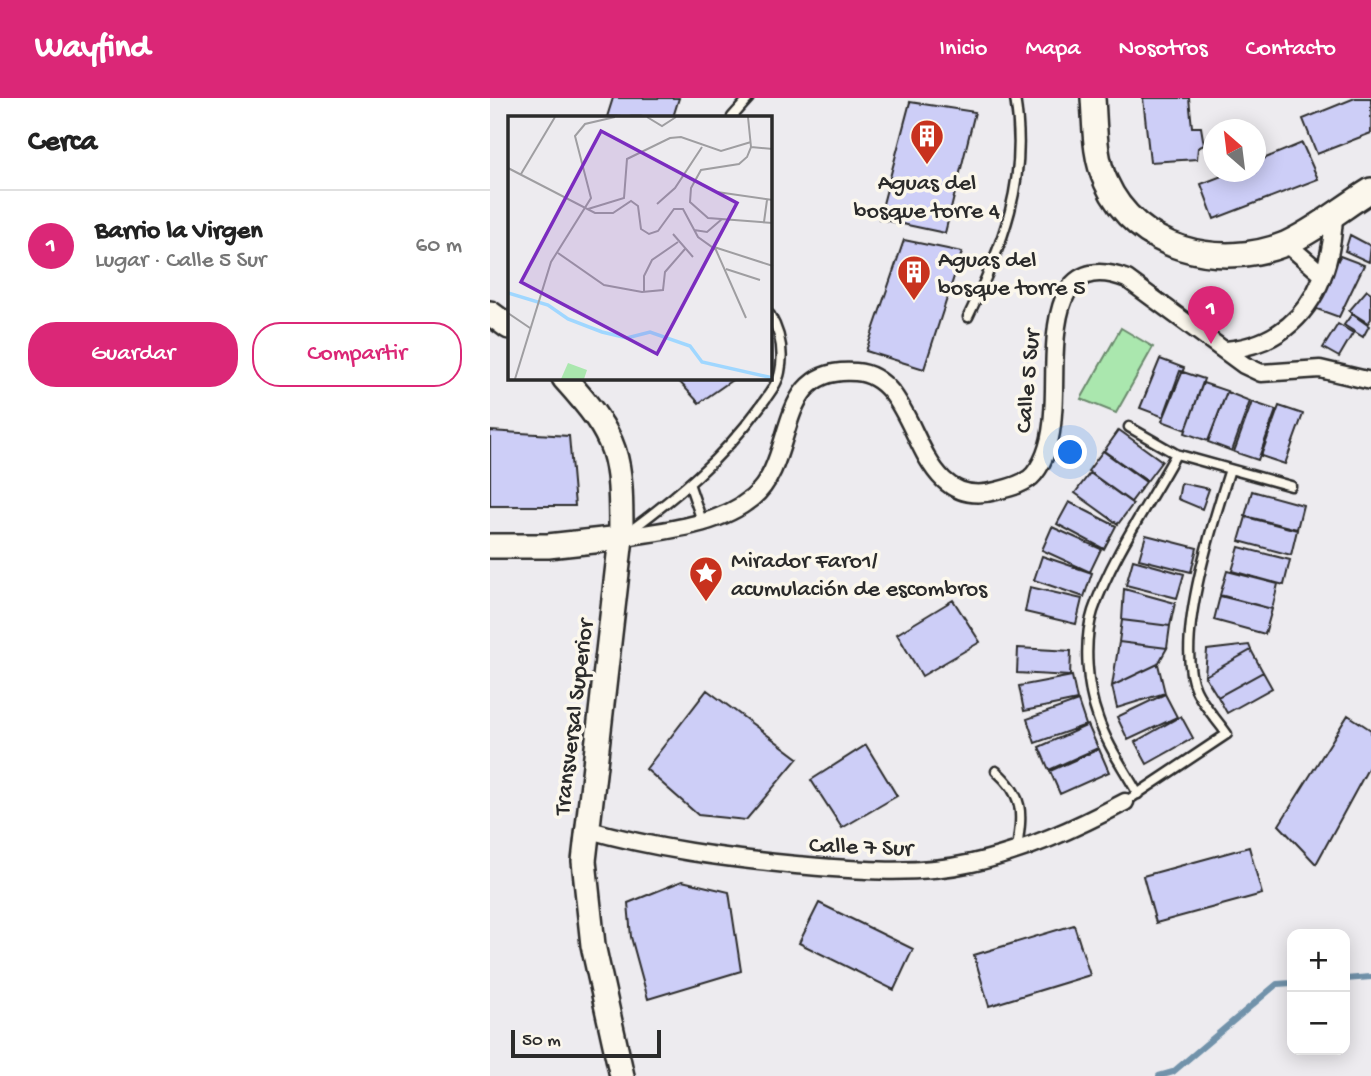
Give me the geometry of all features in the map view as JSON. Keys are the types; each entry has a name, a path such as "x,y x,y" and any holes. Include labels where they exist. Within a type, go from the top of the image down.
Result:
{"main road":[{"path":"1093,98 1096,145 1106,183 1129,216 1147,233 1172,246 1214,256 1240,255 1286,243 1371,190"},
{"path":"490,313 508,326"},
{"name":"Transversal Superior","path":"566,380 600,421 613,442 621,486 621,538 586,829 586,896 593,945 622,1076"},
{"name":"Calle 5 Sur","path":"490,546 548,546 621,538"}],"street":[{"path":"1226,350 1249,348 1275,337 1295,323 1309,304 1323,275 1330,252 1334,214"},
{"path":"1286,243 1323,275"},
{"name":"Calle 5 Sur","path":"621,538 702,522 751,499 768,482 778,462 789,416 797,401 807,386 828,373 857,372 878,377 895,393 926,460 955,486 987,494 1019,484 1034,475 1051,431 1056,336 1063,297 1071,285 1097,273 1111,273 1127,279 1244,365 1261,373 1320,369 1370,380"},
{"name":"Calle 7 Sur","path":"586,829 677,851 851,870 916,871 970,864 1017,851 1071,830 1132,798"}],"lane":[{"path":"733,116 749,98"},
{"path":"968,317 1001,248 1015,191 1020,130 1015,98"},
{"path":"621,538 690,486 735,441 780,374 778,329 772,318"},
{"path":"1129,426 1176,454 1291,486"},
{"path":"1176,454 1114,565 1092,613 1087,658 1096,715 1132,798 1227,734 1195,689 1189,642 1193,605 1207,545 1230,469"},
{"path":"690,486 702,522"},
{"path":"996,771 1012,785 1019,800 1017,851"}],"green space":[{"path":"1121,328 1153,347 1116,413 1081,399"}],"building":[{"path":"613,98 679,98 673,116 607,116"},
{"path":"1143,98 1189,98 1192,127 1201,127 1203,139 1203,146 1198,148 1197,159 1150,162"},
{"path":"1355,98 1371,98 1371,133 1317,154 1303,119"},
{"name":"Aguas del bosque torre 4","path":"910,102 975,112 945,233 879,219"},
{"path":"1302,143 1318,179 1214,219 1201,184 1266,182 1266,158"},
{"path":"1350,235 1371,246 1369,262 1345,251"},
{"name":"Aguas del bosque torre 5","path":"904,240 962,252 924,369 866,351"},
{"path":"1340,256 1364,265 1339,317 1314,308"},
{"path":"1367,290 1371,293 1371,319 1368,323 1349,311"},
{"path":"1352,314 1369,326 1363,337 1344,325"},
{"path":"1338,324 1353,333 1339,357 1323,348"},
{"path":"1160,359 1184,368 1164,417 1140,408"},
{"path":"1180,371 1204,379 1186,430 1162,421"},
{"path":"678,380 732,380 699,403"},
{"path":"1203,383 1227,391 1208,441 1185,433"},
{"path":"1227,392 1250,401 1232,451 1208,442"},
{"path":"1252,402 1276,410 1258,460 1234,452"},
{"path":"1279,406 1303,414 1285,464 1261,456"},
{"path":"1119,430 1162,461 1147,481 1104,451"},
{"path":"490,431 569,436 575,506 490,506"},
{"path":"1103,451 1146,482 1131,502 1088,471"},
{"path":"1090,473 1133,504 1118,524 1075,493"},
{"path":"1181,483 1209,489 1202,509 1178,499"},
{"path":"1252,491 1303,505 1297,529 1245,516"},
{"path":"1069,502 1116,526 1104,549 1057,524"},
{"path":"1246,517 1297,530 1291,555 1239,541"},
{"path":"1052,527 1101,549 1090,572 1042,550"},
{"path":"1146,535 1197,548 1191,572 1139,559"},
{"path":"1239,547 1290,560 1284,585 1232,571"},
{"path":"1042,556 1092,573 1084,597 1034,580"},
{"path":"1133,560 1184,574 1177,598 1126,585"},
{"path":"1227,571 1278,584 1272,609 1220,595"},
{"path":"1030,587 1082,599 1076,624 1025,612"},
{"path":"1124,589 1175,603 1170,626 1122,620"},
{"path":"1220,596 1272,609 1265,634 1214,620"},
{"path":"953,600 980,642 922,676 897,634"},
{"path":"1122,620 1170,626 1167,648 1119,642"},
{"path":"1119,642 1167,648 1158,664 1112,686"},
{"path":"1249,645 1251,650 1205,676 1207,650"},
{"path":"1018,648 1071,651 1070,676 1017,673"},
{"path":"1251,650 1263,672 1218,697 1205,676"},
{"path":"1158,664 1165,693 1117,708 1112,686"},
{"path":"1263,672 1272,688 1227,713 1218,697"},
{"path":"1072,676 1077,700 1024,711 1019,686"},
{"path":"707,690 798,758 746,820 698,815 646,769"},
{"path":"1165,694 1177,717 1128,740 1117,717"},
{"path":"1078,701 1086,725 1035,743 1027,719"},
{"path":"1348,715 1371,730 1371,763 1316,864 1279,825"},
{"path":"1181,716 1193,738 1147,764 1135,742"},
{"path":"1088,725 1098,748 1049,770 1039,747"},
{"path":"866,745 897,796 842,828 811,780"},
{"path":"1099,749 1109,772 1060,794 1050,771"},
{"path":"1249,847 1262,894 1156,923 1143,876"},
{"path":"682,881 729,892 741,971 648,999 631,937 628,903"},
{"path":"819,903 913,949 894,990 799,943"},
{"path":"1074,925 1090,975 989,1006 974,955"}],"waterway":[{"path":"1350,979 1371,977"},
{"path":"1159,1076 1173,1072 1277,984 1287,983"}],"place":[{"name":"Aguas del bosque torre 4","path":"927,166"},
{"name":"Aguas del bosque torre 5","path":"914,302"},
{"name":"Barrio la Virgen","path":"1211,344"},
{"name":"Mirador Faro1/ acumulación de escombros","path":"706,603"}]}
